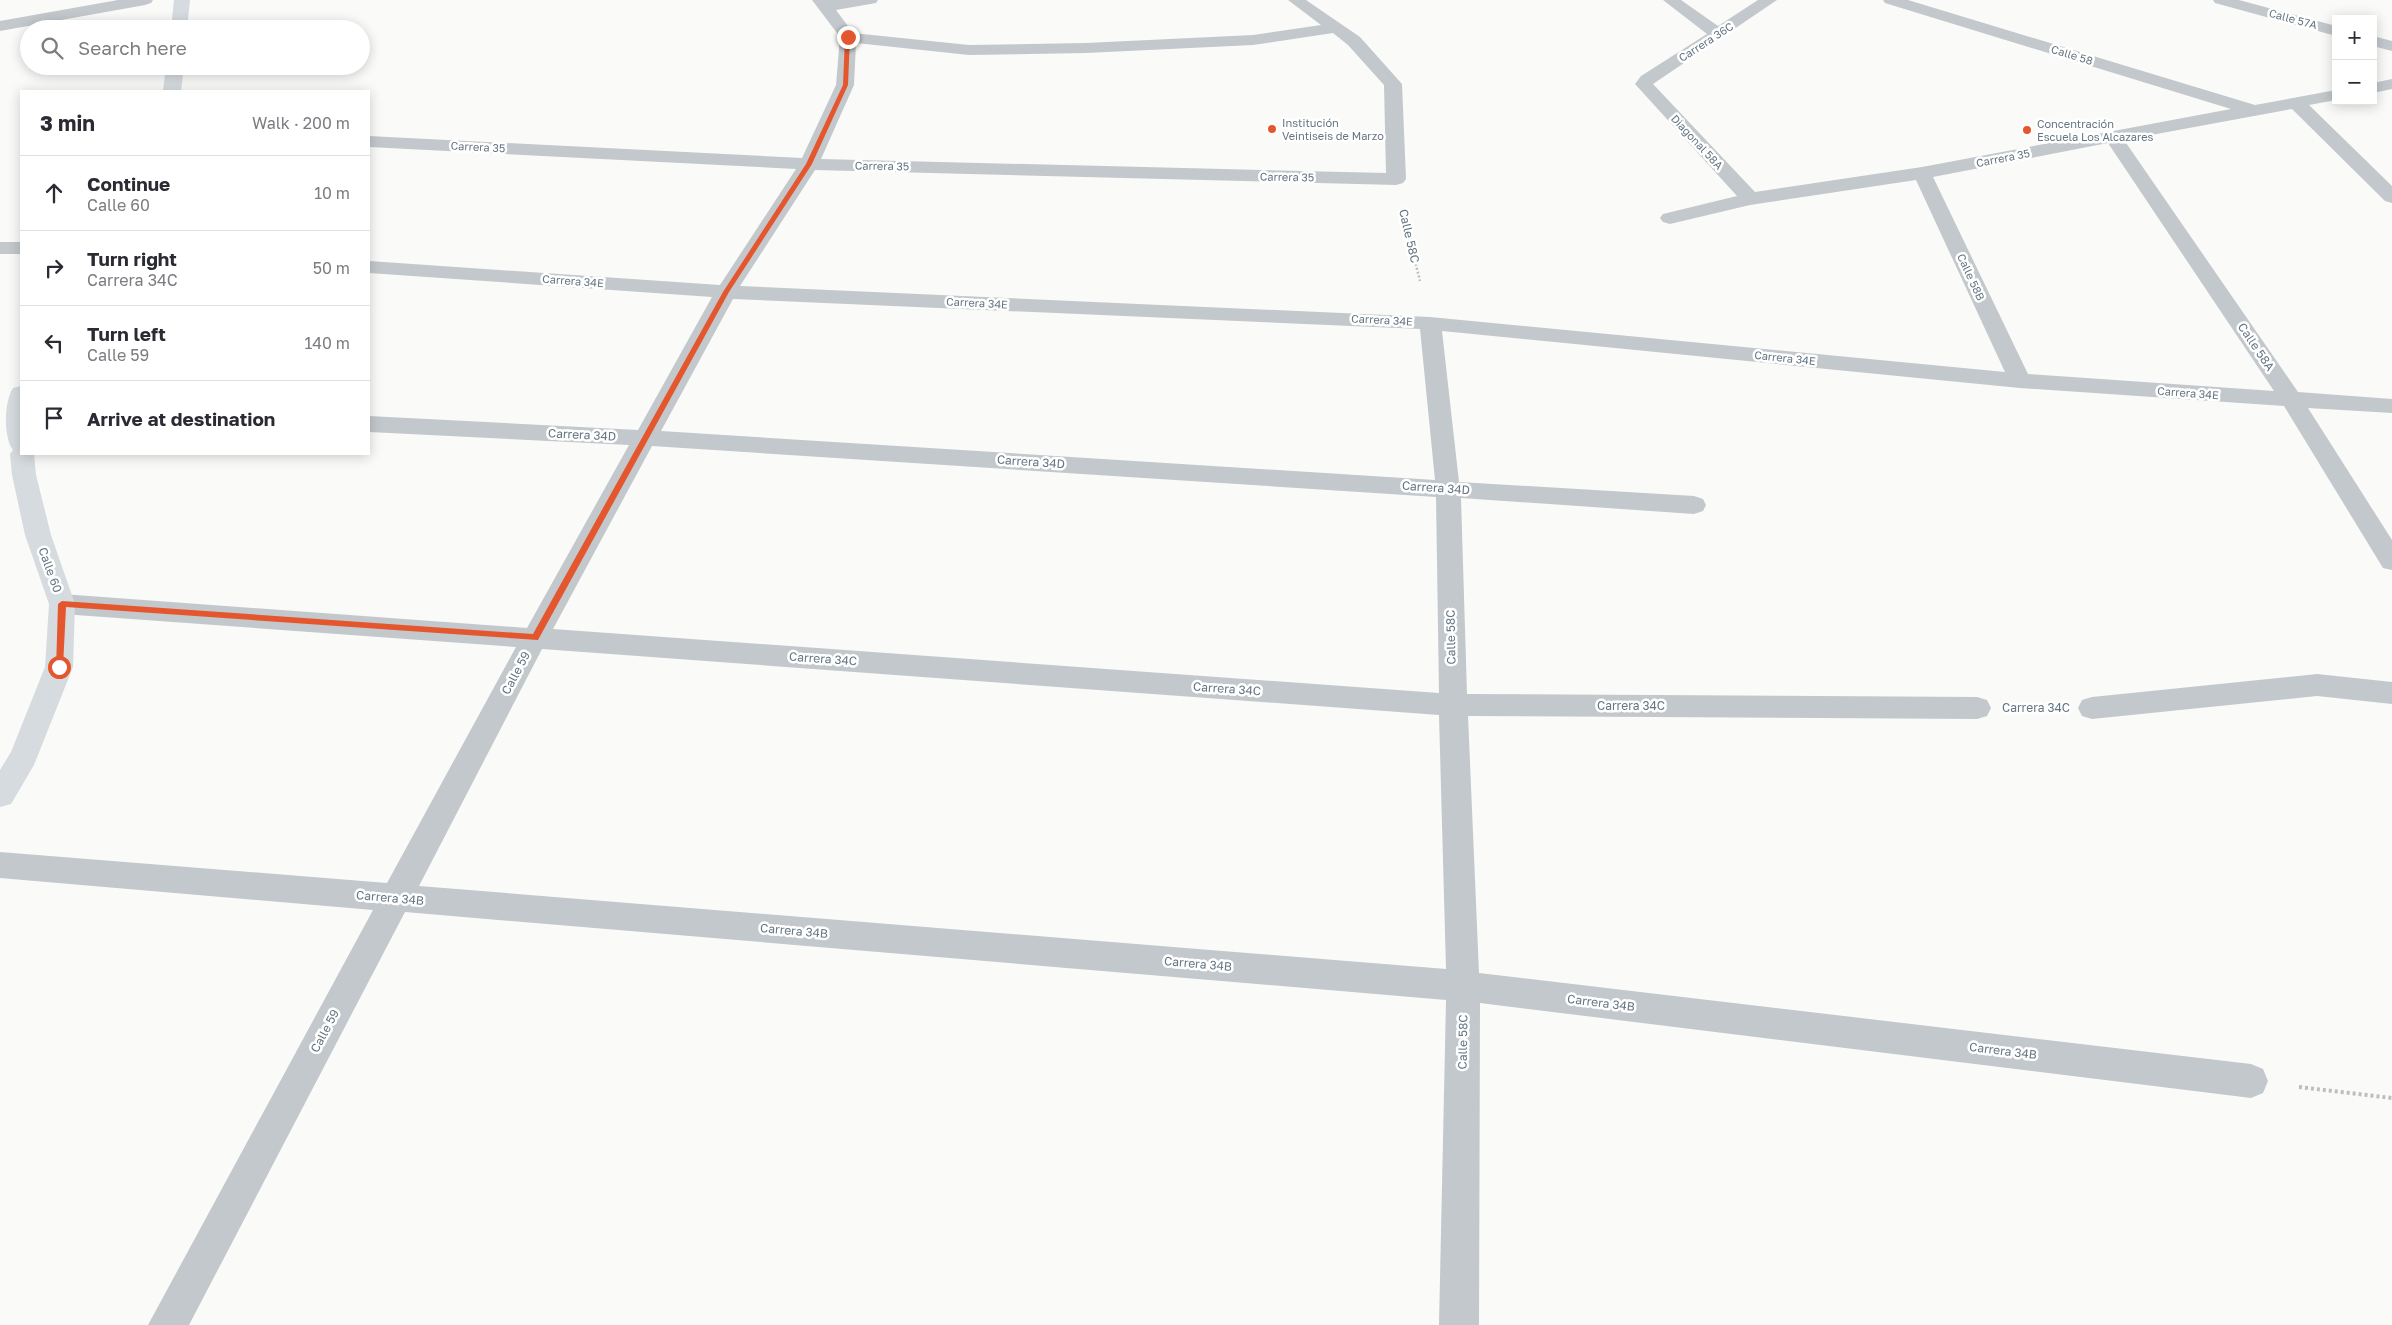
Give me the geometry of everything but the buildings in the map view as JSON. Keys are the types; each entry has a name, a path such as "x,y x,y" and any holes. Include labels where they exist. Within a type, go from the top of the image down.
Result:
{"street":[{"path":"33,20 145,0"},
{"path":"180,20 182,0"},
{"path":"823,4 870,0"},
{"path":"1296,0 1354,41 1393,84 1396,179"},
{"path":"1671,0 1718,34"},
{"name":"Carrera 36C","path":"1644,84 1769,0"},
{"name":"Calle 58","path":"1891,0 2252,110"},
{"name":"Calle 57A","path":"2221,0 2332,30"},
{"path":"823,4 848,37 969,50 1076,48 1253,40 1336,28"},
{"path":"0,26 20,22"},
{"name":"Calle 59","path":"168,1325 535,637 726,292 809,164 845,85 848,37"},
{"path":"2377,42 2392,46"},
{"path":"172,90 174,75"},
{"name":"Diagonal 58A","path":"1644,84 1750,199"},
{"path":"2377,87 2392,84"},
{"name":"Carrera 35","path":"1670,218 1750,199 1922,173 2332,96"},
{"path":"2296,102 2392,197"},
{"name":"Calle 58A","path":"2114,137 2292,401 2392,561"},
{"name":"Carrera 35","path":"370,141 809,164 1396,179"},
{"name":"Calle 58B","path":"1922,173 2020,381"},
{"path":"0,248 20,248"},
{"name":"Carrera 34E","path":"370,266 726,292 1430,323 2020,381 2292,401 2392,406"},
{"name":"Calle 58C","path":"1430,323 1448,488 1453,705 1463,986 1459,1325"},
{"name":"Carrera 34D","path":"370,424 646,438 1694,504"},
{"name":"Calle 60","path":"0,795 24,757 59,667 62,604 38,535 24,475 22,455"},
{"name":"Carrera 34C","path":"62,604 1453,705 1977,708"},
{"path":"2092,708 2316,686 2392,693"},
{"name":"Carrera 34B","path":"0,865 1463,986 2251,1081"}],"path":[{"name":"Calle 58C","path":"1396,179 1430,323"},
{"name":"Carrera 34C","path":"1977,708 2092,708"},
{"path":"2251,1081 2392,1098"}],"place":[{"name":"Institución Veintiseis de Marzo","path":"1272,129"},
{"name":"Concentración Escuela Los Alcazares","path":"2027,130"}],"route":[{"path":"59,667 62,604 535,637 726,292 809,164 845,85 848,37"}]}
